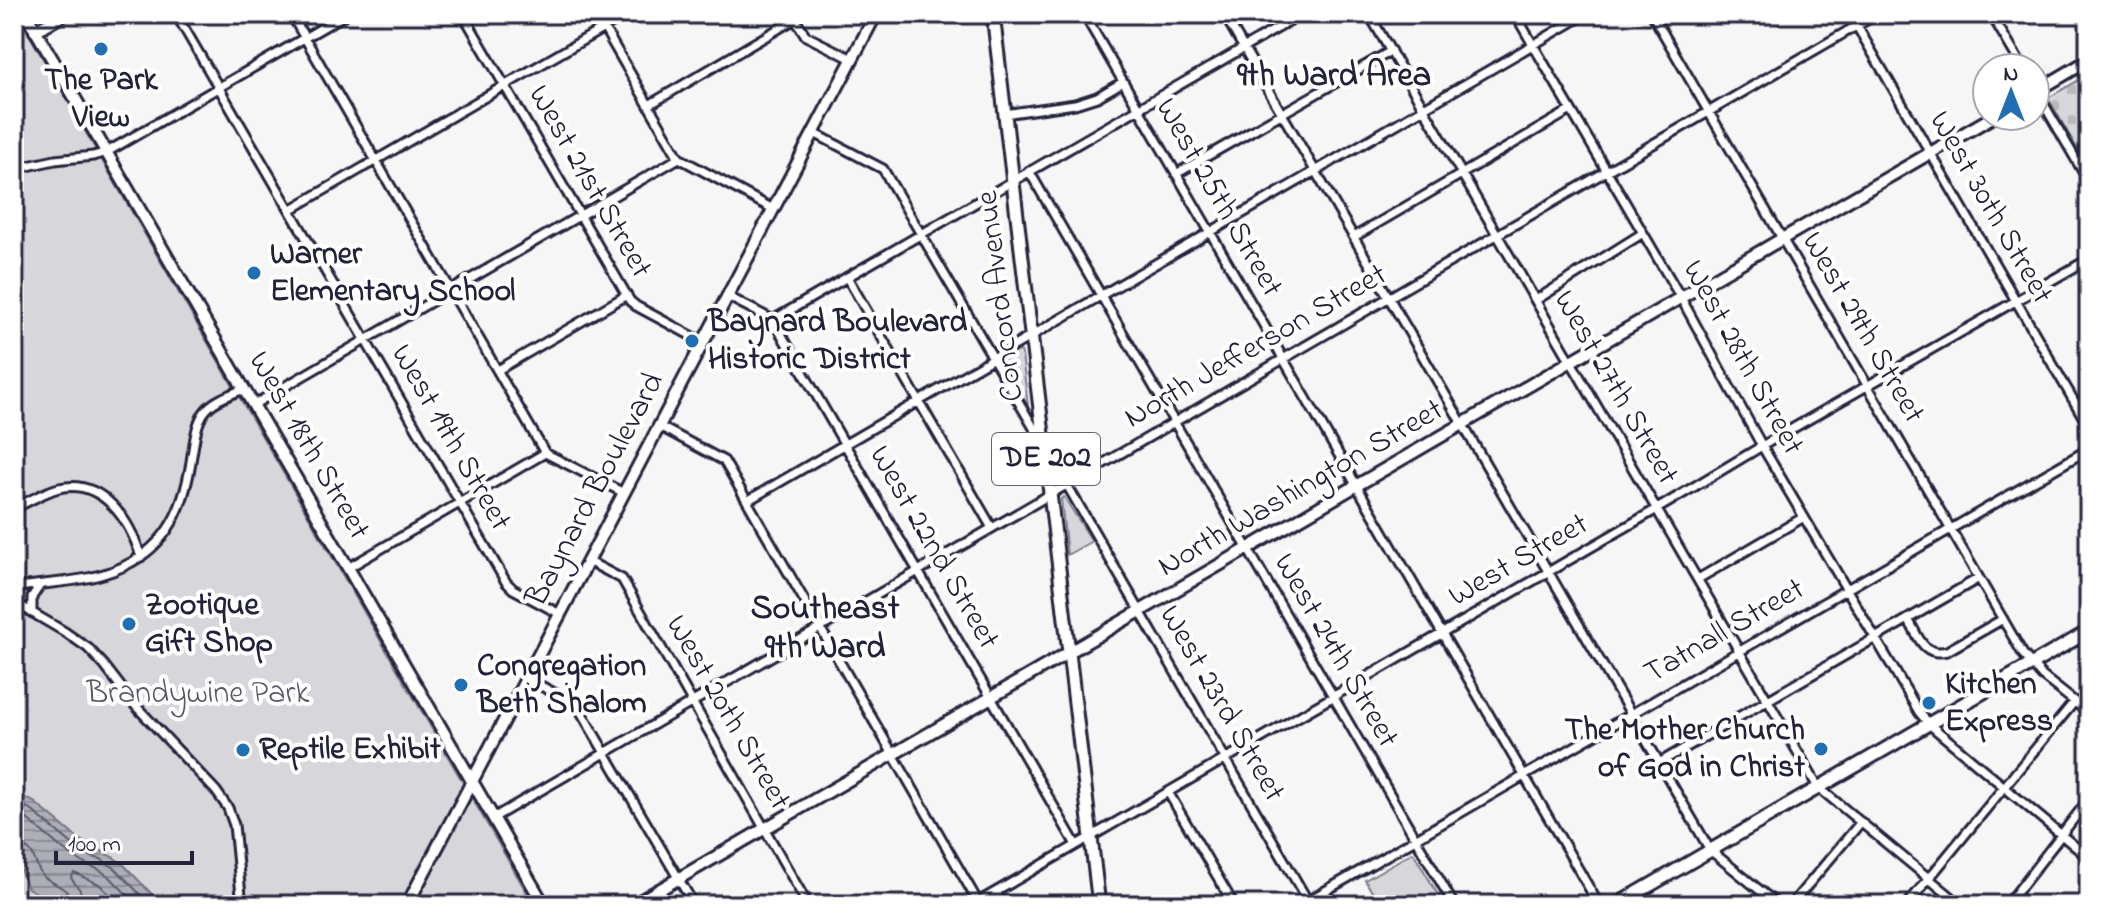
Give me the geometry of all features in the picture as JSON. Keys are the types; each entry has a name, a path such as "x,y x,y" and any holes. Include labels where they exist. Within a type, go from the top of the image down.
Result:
{"main road":[{"name":"West 18th Street","path":"26,14 544,905"},
{"path":"35,31 65,14"},
{"name":"Baynard Boulevard","path":"407,905 876,14"},
{"name":"Concord Avenue","path":"993,14 1099,905"},
{"path":"2051,82 2089,60"},
{"name":"North Washington Street","path":"633,905 1971,129"},
{"path":"1616,905 2089,631"}],"street":[{"name":"West 19th Street","path":"176,14 509,586 560,614"},
{"path":"291,14 545,453 624,493"},
{"path":"14,169 107,152 346,14"},
{"name":"West 21st Street","path":"463,14 627,295 636,306 703,342"},
{"path":"596,14 679,158 773,209"},
{"path":"290,210 628,14"},
{"name":"West 25th Street","path":"1084,14 1599,905"},
{"path":"1224,14 1710,850 1778,905"},
{"path":"727,296 773,320 1302,14"},
{"name":"West 27th Street","path":"1369,14 1818,787"},
{"name":"West 28th Street","path":"1515,14 1681,298 1762,446 1919,712 2004,789 2089,858"},
{"path":"747,501 1586,14"},
{"name":"West 29th Street","path":"1652,14 2031,665 2089,713"},
{"name":"West 30th Street","path":"1850,14 2089,427"},
{"name":"North Jefferson Street","path":"493,818 1877,14"},
{"path":"1991,14 2014,52"},
{"path":"649,105 794,17 806,36 852,59"},
{"path":"1176,174 1391,51"},
{"path":"1004,114 1075,104 1097,97 1123,82"},
{"path":"1354,237 1571,110"},
{"path":"2051,118 2089,182"},
{"path":"814,133 883,169 1044,446"},
{"path":"253,405 679,158"},
{"name":"West 24th Street","path":"1029,171 1454,905"},
{"path":"1536,300 1643,233"},
{"name":"West Street","path":"976,904 2089,259"},
{"path":"847,277 992,528"},
{"path":"498,370 627,295"},
{"name":"West 22nd Street","path":"773,320 1076,845"},
{"path":"14,588 71,582 101,575 141,557 165,534 177,514 186,491 201,416 213,403 244,389"},
{"path":"659,426 724,461 976,904"},
{"name":"Tatnall Street","path":"1307,904 2089,449"},
{"path":"348,568 545,453"},
{"name":"West 23rd Street","path":"1067,485 1307,904"},
{"path":"14,508 60,488 88,489 112,504 141,557"},
{"path":"1698,579 1804,517"},
{"name":"West 20th Street","path":"588,561 622,579 808,905"},
{"path":"1659,763 1979,578"},
{"path":"32,613 32,597 40,585"},
{"path":"14,602 88,648 134,704 216,791 228,808 234,825 242,905"},
{"path":"1908,619 1924,647 1932,653 1947,651 2003,619"},
{"path":"526,678 577,705 694,905"},
{"path":"1907,905 2074,702"},
{"path":"1818,787 1961,905"},
{"path":"1168,792 1234,905"},
{"path":"2007,905 2089,799"},
{"path":"1791,905 1861,822"},
{"path":"998,891 998,905"}],"green space":[{"name":"Brandywine Park","path":"14,14 17,14 534,905 162,905 122,863 97,851 34,802 14,793"},
{"path":"2089,74 2089,169 2051,103 2051,96"},
{"path":"1020,350 1022,354 1028,406 999,361"},
{"path":"1064,497 1092,541 1067,555 1061,499"},
{"path":"1413,852 1444,905 1380,905 1365,880"},
{"path":"14,855 28,888 58,905 14,905"}],"water":[{"path":"14,793 34,802 97,851 122,863 162,905 58,905 28,888 14,855"}],"place":[{"name":"The Park View","path":"101,49"},
{"name":"Warner Elementary School","path":"254,273"},
{"name":"Baynard Boulevard Historic District","path":"692,341"},
{"name":"Zootique Gift Shop","path":"129,624"},
{"name":"Congregation Beth Shalom","path":"461,685"},
{"name":"Kitchen Express","path":"1929,703"},
{"name":"The Mother Church of God in Christ","path":"1821,749"},
{"name":"Reptile Exhibit","path":"243,750"}],"district":[{"name":"9th Ward Area","path":"1334,77"},
{"name":"Southeast 9th Ward","path":"825,630"}]}
